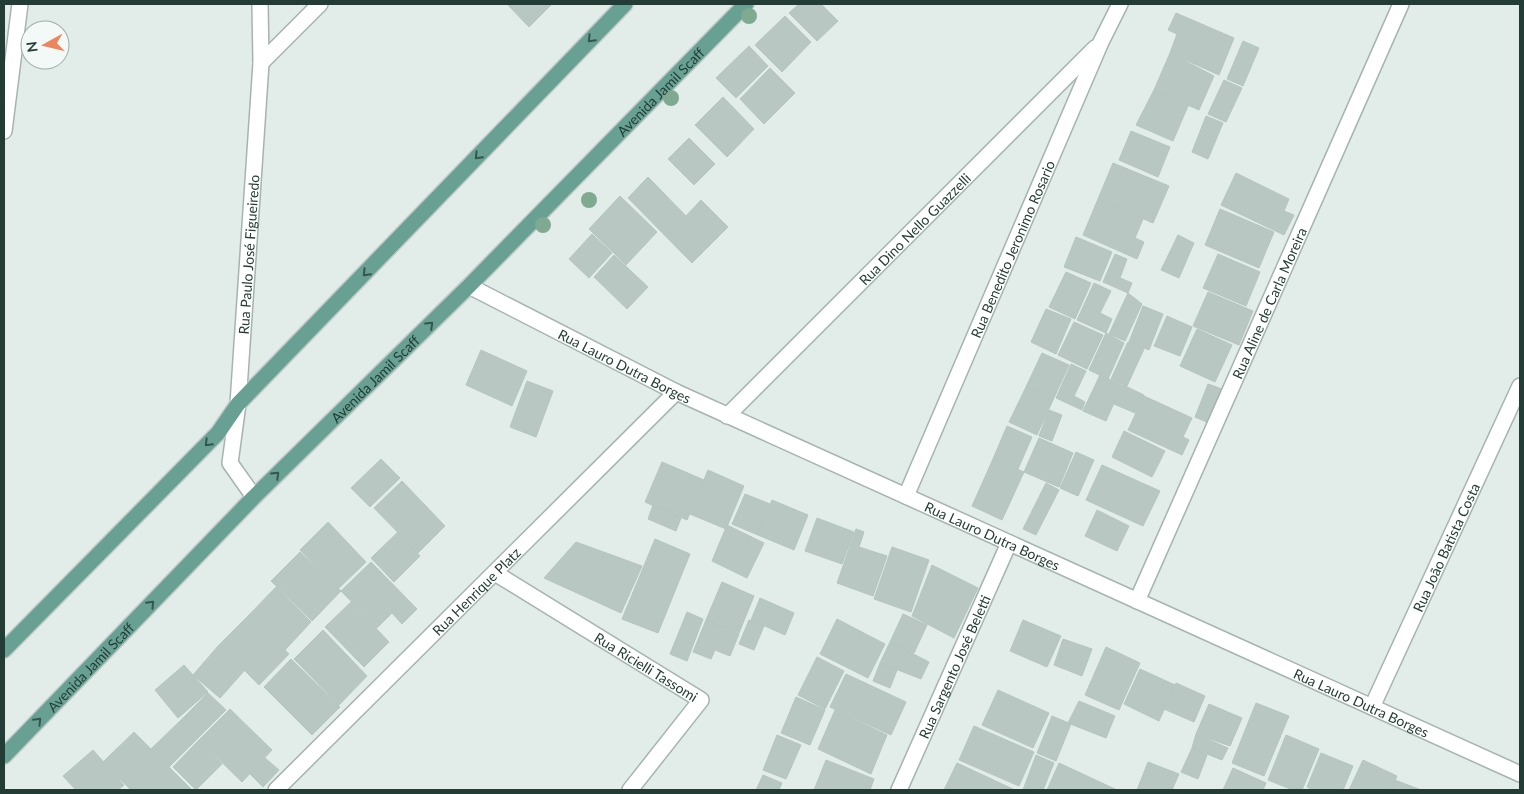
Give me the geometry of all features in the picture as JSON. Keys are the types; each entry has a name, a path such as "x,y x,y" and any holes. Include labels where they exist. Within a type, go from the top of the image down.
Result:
{"main road":[{"path":"4,650 218,434 238,404 625,4"},
{"name":"Avenida Jamil Scaff","path":"4,756 254,497 469,286 746,4"}],"street":[{"path":"4,131 20,4"},
{"name":"Rua Paulo José Figueiredo","path":"254,497 230,463 238,404 261,63 260,4"},
{"path":"261,63 320,4"},
{"name":"Rua Benedito Jeronimo Rosario","path":"906,496 1101,42 1120,4"},
{"name":"Rua Aline de Carla Moreira","path":"1137,601 1401,4"},
{"name":"Rua Dino Nello Guazzelli","path":"727,416 1101,42"},
{"name":"Rua Lauro Dutra Borges","path":"469,286 676,392 727,416 1520,774"},
{"name":"Rua João Batista Costa","path":"1372,707 1520,386"},
{"name":"Rua Henrique Platz","path":"276,790 676,392"},
{"name":"Rua Sargento José Beletti","path":"899,790 1009,543"},
{"name":"Rua Ricielli Tassomi","path":"495,573 701,700 630,790"}],"building":[{"path":"507,4 552,4 529,27"},
{"path":"799,4 821,4 838,21 817,41 789,13"},
{"path":"1176,13 1234,38 1219,75 1170,53 1177,34 1168,30"},
{"path":"785,16 811,42 782,72 755,45"},
{"path":"1243,41 1259,48 1243,86 1227,79"},
{"path":"749,46 768,66 736,98 716,78"},
{"path":"1170,53 1214,76 1199,110 1154,90"},
{"path":"770,68 795,93 764,124 740,99"},
{"path":"1224,80 1242,88 1226,122 1208,114"},
{"path":"1154,90 1188,106 1173,141 1136,125"},
{"path":"723,97 754,129 727,157 695,125"},
{"path":"1206,116 1223,123 1208,159 1192,152"},
{"path":"1131,131 1170,147 1158,177 1119,160"},
{"path":"689,138 715,164 694,185 668,159"},
{"path":"1113,163 1169,186 1153,223 1098,199"},
{"path":"1236,173 1289,199 1284,211 1294,215 1284,235 1221,205"},
{"path":"648,177 686,216 701,200 728,227 692,263 628,198"},
{"path":"620,196 657,232 626,265 589,229"},
{"path":"1098,199 1143,219 1135,238 1144,242 1137,259 1083,235"},
{"path":"1220,209 1274,232 1259,268 1205,245"},
{"path":"592,234 612,253 589,278 569,259"},
{"path":"1178,235 1194,243 1179,278 1161,270"},
{"path":"1076,237 1112,252 1100,281 1064,267"},
{"path":"1115,254 1127,259 1120,278 1132,283 1128,293 1103,282"},
{"path":"1218,254 1260,272 1246,306 1203,288"},
{"path":"614,255 648,287 627,309 594,277"},
{"path":"1066,272 1091,283 1075,319 1049,307"},
{"path":"1094,283 1111,291 1100,313 1112,319 1106,333 1077,320"},
{"path":"1208,292 1253,311 1239,345 1193,326"},
{"path":"1128,293 1142,304 1125,341 1109,334"},
{"path":"1143,306 1163,314 1149,350 1129,342"},
{"path":"1046,309 1071,319 1056,354 1031,342"},
{"path":"1167,316 1192,327 1180,356 1154,346"},
{"path":"1074,322 1103,335 1087,369 1058,355"},
{"path":"1197,329 1232,345 1215,382 1180,366"},
{"path":"1106,333 1124,343 1108,379 1089,370"},
{"path":"1128,342 1144,349 1127,386 1111,379"},
{"path":"481,350 527,371 512,406 466,385"},
{"path":"1042,353 1069,365 1053,400 1026,387"},
{"path":"1071,364 1086,371 1074,396 1085,402 1082,410 1056,398"},
{"path":"1100,375 1122,385 1106,421 1083,411"},
{"path":"527,381 553,391 536,437 510,427"},
{"path":"1208,384 1225,390 1211,424 1195,417"},
{"path":"1123,385 1144,395 1135,413 1114,404"},
{"path":"1026,387 1053,400 1037,435 1009,422"},
{"path":"1144,396 1192,418 1183,437 1189,440 1182,455 1128,430"},
{"path":"1049,410 1062,415 1052,441 1039,436"},
{"path":"1007,426 1032,437 1018,469 993,459"},
{"path":"1124,431 1165,451 1152,477 1112,457"},
{"path":"1039,438 1073,453 1059,487 1024,472"},
{"path":"1076,452 1094,460 1078,496 1060,488"},
{"path":"381,459 400,478 370,507 351,488"},
{"path":"993,459 1024,472 1002,520 972,506"},
{"path":"662,462 704,480 687,520 645,502"},
{"path":"1102,465 1160,491 1143,526 1086,500"},
{"path":"708,470 744,486 726,529 690,514"},
{"path":"402,481 445,526 418,553 374,508"},
{"path":"1046,483 1059,490 1036,535 1023,529"},
{"path":"745,494 770,504 758,535 732,524"},
{"path":"772,500 808,515 794,550 758,535"},
{"path":"653,505 681,518 676,531 648,519"},
{"path":"1097,510 1129,526 1117,551 1085,536"},
{"path":"817,518 854,532 842,564 805,551"},
{"path":"328,522 366,562 338,589 300,550"},
{"path":"727,525 764,543 747,578 712,561"},
{"path":"856,529 864,532 859,547 887,556 873,596 837,583"},
{"path":"398,532 420,556 394,582 371,558"},
{"path":"655,539 690,554 658,633 622,619"},
{"path":"576,542 642,566 621,613 544,578"},
{"path":"892,547 929,560 911,612 874,599"},
{"path":"300,552 341,591 312,621 271,581"},
{"path":"371,562 417,609 402,624 392,613 377,628 341,591"},
{"path":"932,565 978,588 954,638 912,616"},
{"path":"722,582 754,596 739,633 706,620"},
{"path":"276,587 311,622 285,650 249,615"},
{"path":"760,598 794,613 785,635 751,620"},
{"path":"351,602 389,642 364,667 325,627"},
{"path":"687,612 703,619 687,661 670,654"},
{"path":"903,614 927,625 914,653 890,642"},
{"path":"249,615 289,654 259,685 219,645"},
{"path":"837,619 885,644 868,678 820,654"},
{"path":"706,620 739,634 730,656 715,650 711,659 693,652"},
{"path":"749,620 764,626 754,650 739,644"},
{"path":"1023,620 1061,636 1047,667 1010,651"},
{"path":"323,630 367,676 339,705 294,659"},
{"path":"1063,639 1092,649 1082,676 1054,665"},
{"path":"890,642 929,662 921,679 880,663"},
{"path":"219,645 244,671 220,698 193,675"},
{"path":"1106,647 1140,663 1119,710 1085,695"},
{"path":"817,657 844,671 825,709 798,695"},
{"path":"291,659 340,707 312,735 264,687"},
{"path":"880,663 897,670 890,688 873,681"},
{"path":"184,665 208,692 178,718 155,690"},
{"path":"1140,669 1175,685 1159,721 1124,704"},
{"path":"846,674 906,702 891,735 830,707"},
{"path":"1176,683 1205,696 1194,722 1164,709"},
{"path":"998,690 1049,713 1033,748 982,725"},
{"path":"208,693 226,710 198,738 181,720"},
{"path":"796,697 825,710 810,745 781,733"},
{"path":"1079,701 1115,716 1106,738 1068,723"},
{"path":"1256,703 1289,716 1264,776 1232,763"},
{"path":"1209,704 1242,718 1230,746 1196,734"},
{"path":"230,709 272,750 242,782 199,740"},
{"path":"835,710 887,735 871,774 818,749"},
{"path":"1052,716 1071,724 1056,761 1037,753"},
{"path":"181,720 198,738 169,767 151,749"},
{"path":"974,726 1034,752 1019,786 959,760"},
{"path":"134,732 192,790 131,790 103,762"},
{"path":"1196,734 1228,748 1222,760 1192,748"},
{"path":"777,735 801,745 786,779 763,770"},
{"path":"1286,735 1319,749 1302,790 1293,790 1268,780"},
{"path":"199,740 222,764 196,790 173,767"},
{"path":"1192,748 1207,755 1198,779 1181,772"},
{"path":"93,750 124,785 118,790 76,790 63,776"},
{"path":"1321,753 1353,766 1343,790 1313,790 1307,787"},
{"path":"1036,755 1054,763 1043,790 1023,790"},
{"path":"265,758 279,770 263,787 250,774"},
{"path":"826,760 874,779 870,790 814,790"},
{"path":"1363,760 1397,776 1391,790 1349,790"},
{"path":"1148,762 1179,774 1172,790 1137,790"},
{"path":"957,763 1015,790 944,790"},
{"path":"1059,763 1117,790 1047,790"},
{"path":"1233,768 1266,783 1263,790 1223,790"},
{"path":"763,775 782,783 779,790 756,790"},
{"path":"1395,780 1421,790 1391,790"}]}
